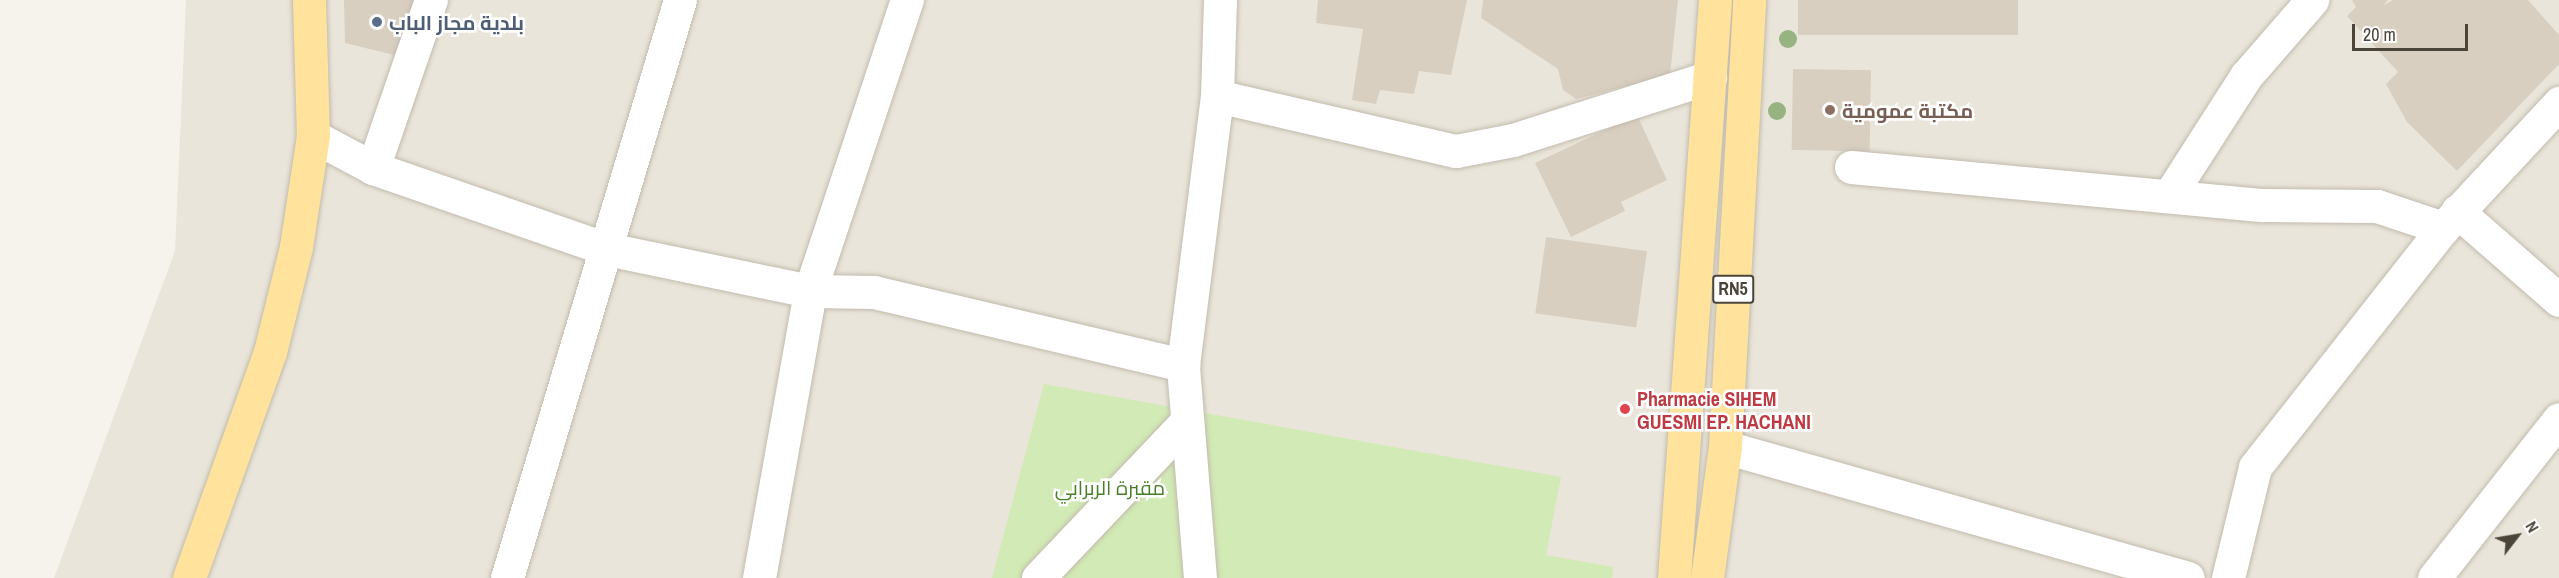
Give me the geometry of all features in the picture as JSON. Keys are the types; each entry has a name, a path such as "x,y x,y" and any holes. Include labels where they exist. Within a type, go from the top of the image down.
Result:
{"main road":[{"path":"189,578 270,352 296,247 313,136 309,0"},
{"name":"RN5","path":"1674,578 1715,0"},
{"name":"RN5","path":"1707,578 1725,447 1749,0"}],"street":[{"path":"373,168 431,0"},
{"path":"507,578 680,0"},
{"path":"759,578 810,291 907,0"},
{"path":"1200,578 1183,365 1217,96 1220,0"},
{"path":"2169,196 2246,76 2312,0"},
{"path":"1217,96 1456,151 1513,140 1710,77"},
{"path":"2228,578 2255,467 2450,220 2559,103"},
{"path":"313,136 373,168 606,249 810,291 874,292 1183,365"},
{"path":"1851,167 2264,205 2377,206 2450,220 2559,300"},
{"path":"2434,578 2559,419"},
{"path":"1038,578 1187,421"},
{"path":"1725,447 2188,578"}],"shaded area":[{"path":"186,0 2559,0 2559,578 54,578 175,251"}],"green space":[{"name":"مقبرة الربرابي","path":"1044,384 1561,477 1546,555 1613,567 1612,578 992,578"}],"building":[{"name":"بلدية مجاز الباب","path":"344,0 418,0 394,55 345,43"},
{"path":"1318,0 1467,0 1451,75 1419,71 1414,94 1380,90 1376,104 1352,100 1363,29 1316,23"},
{"path":"1483,0 1678,0 1670,75 1576,99 1563,90 1558,69 1481,18"},
{"path":"1798,0 2018,0 2018,35 1798,35"},
{"path":"2352,0 2388,0 2383,6 2393,0 2528,0 2559,35 2559,64 2457,171 2407,122 2386,84 2398,72 2347,16 2356,7"},
{"name":"مكتبة عمومية","path":"1793,69 1871,70 1870,151 1792,150"},
{"path":"1637,115 1667,180 1621,202 1625,211 1571,237 1535,163"},
{"path":"1546,237 1647,251 1636,327 1535,313"}],"place":[{"name":"بلدية مجاز الباب","path":"377,22"},
{"name":"مكتبة عمومية","path":"1830,110"},
{"name":"Pharmacie SIHEM GUESMI EP. HACHANI","path":"1625,409"}]}
